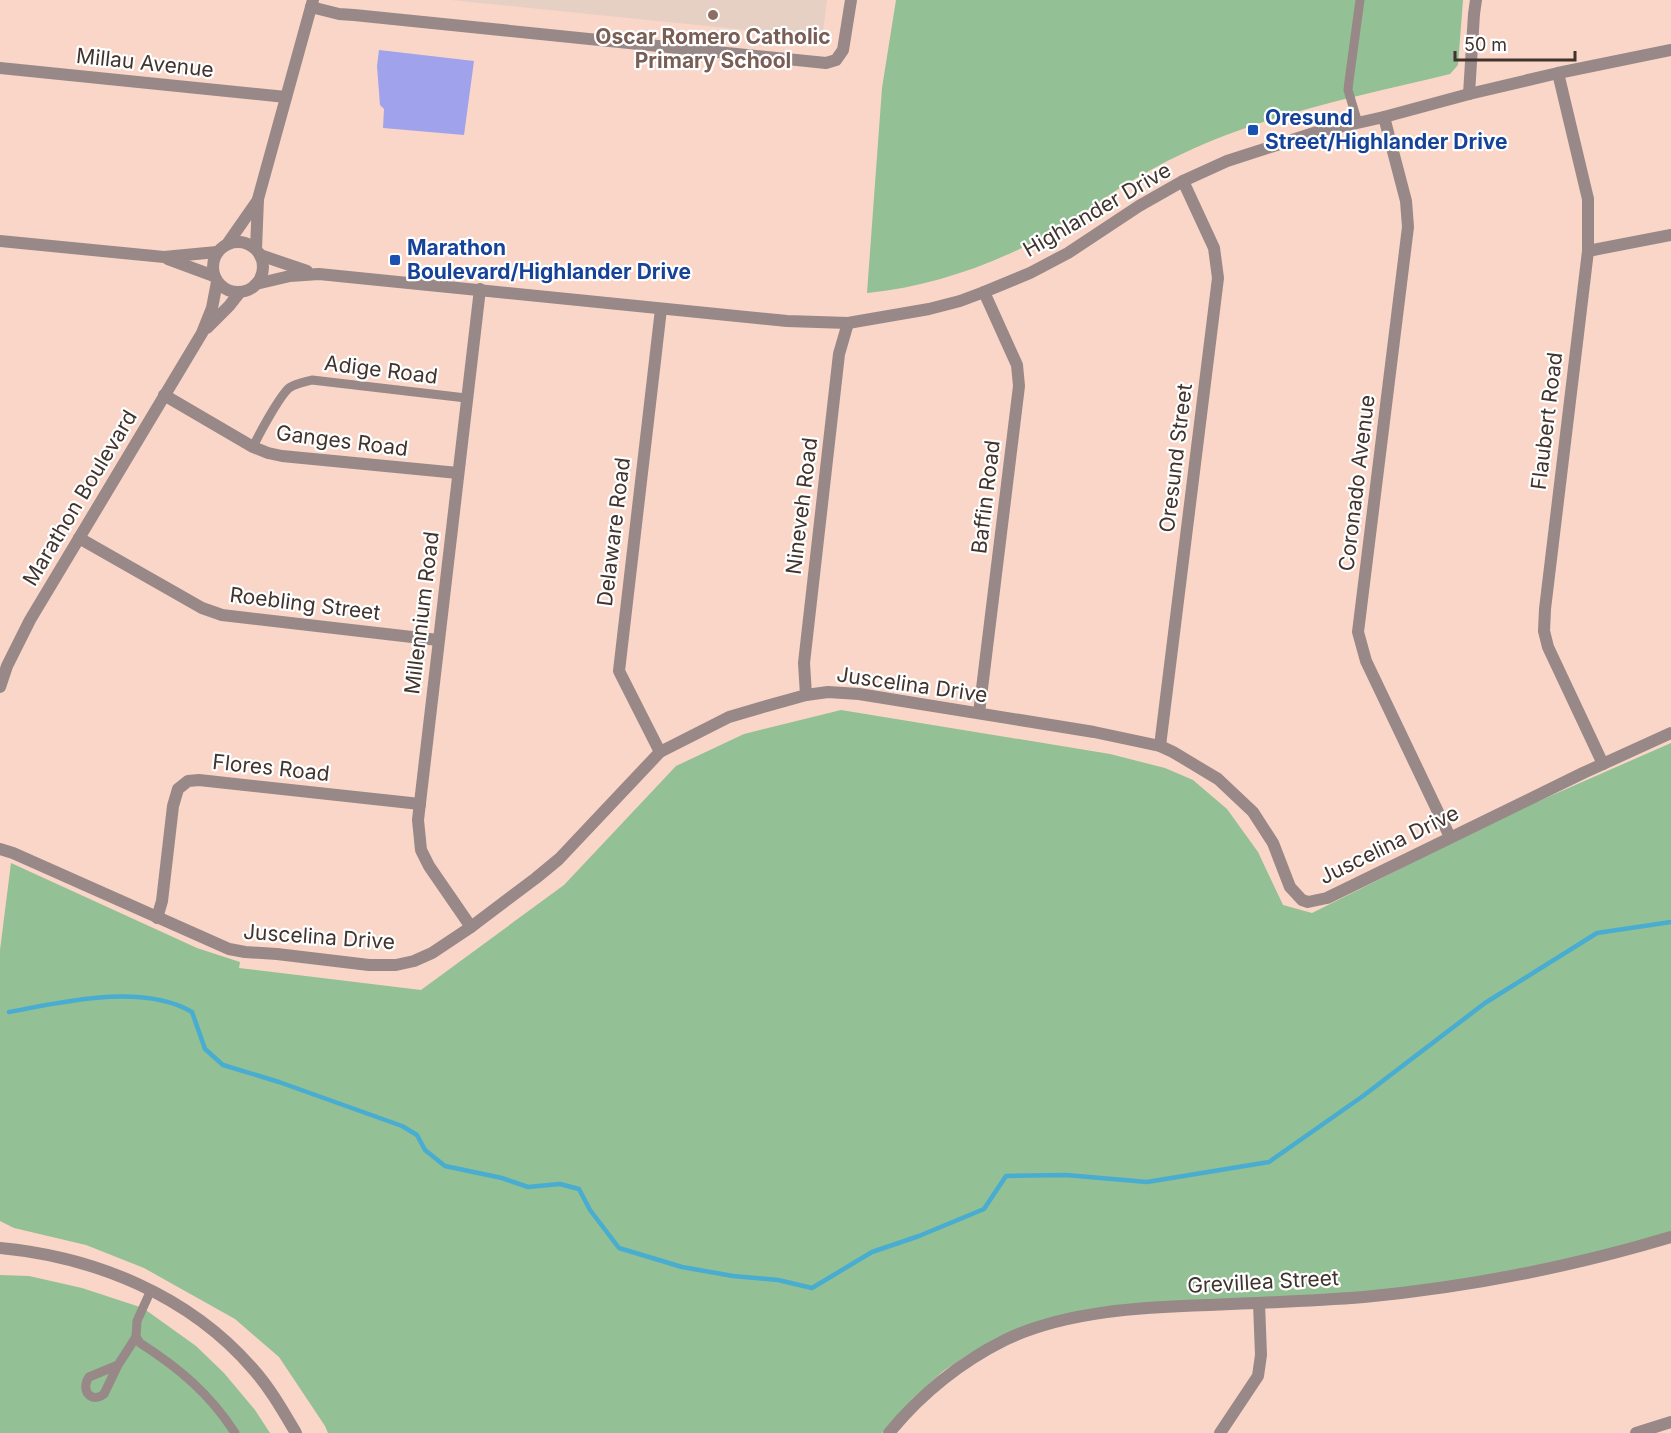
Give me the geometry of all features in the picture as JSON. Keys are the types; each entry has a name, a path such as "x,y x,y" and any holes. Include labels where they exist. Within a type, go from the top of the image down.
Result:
{"street":[{"path":"164,257 216,279 227,290 240,292 256,284 262,270 258,252 258,199 312,4 339,14 826,63 836,60 843,50 851,0"},
{"path":"1469,94 1476,0"},
{"name":"Highlander Drive","path":"258,252 291,267 319,274 787,321 848,323 929,309 984,292 1030,273 1068,254 1139,206 1183,181 1227,161 1277,144 1469,94 1671,50"},
{"name":"Millau Avenue","path":"0,68 286,97"},
{"name":"Flaubert Road","path":"1558,73 1588,199 1588,250 1544,631 1548,646 1603,764"},
{"name":"Coronado Avenue","path":"1384,117 1406,201 1408,226 1358,632 1366,661 1450,837"},
{"name":"Oresund Street","path":"1160,746 1218,278 1215,248 1183,181"},
{"path":"216,279 212,268 217,252 228,243 258,199"},
{"path":"1588,250 1671,235"},
{"path":"0,241 164,257 217,252"},
{"path":"228,243 243,242 258,252"},
{"name":"Highlander Drive","path":"256,284 290,276 319,274"},
{"name":"Marathon Boulevard","path":"0,687 7,666 25,629 202,333 212,308 216,279"},
{"name":"Millennium Road","path":"471,927 429,866 421,850 418,834 438,640 480,289"},
{"name":"Marathon Boulevard","path":"202,333 224,312 240,292"},
{"name":"Baffin Road","path":"979,713 1019,386 1017,365 984,292"},
{"name":"Delaware Road","path":"660,752 619,671 661,309"},
{"name":"Nineveh Road","path":"806,695 804,663 839,354 848,323"},
{"name":"Ganges Road","path":"164,395 253,447 268,453 458,473"},
{"name":"Roebling Street","path":"79,537 202,608 222,615 438,640"},
{"name":"Juscelina Drive","path":"0,849 229,949 369,965 396,965 414,961 432,953 536,878 559,859 660,752 729,717 806,695 828,692 859,694 979,713 1094,732 1160,746 1218,779 1244,802 1273,843 1290,888 1302,900 1308,902 1327,898 1450,837 1671,733"},
{"name":"Flores Road","path":"157,918 162,901 173,806 178,789 188,781 199,780 420,804"},
{"name":"Grevillea Street","path":"889,1433 928,1391 970,1359 1007,1339 1070,1318 1157,1307 1363,1297 1432,1289 1574,1263 1671,1237"},
{"path":"0,1248 23,1250 100,1268 151,1290 192,1314 223,1339 253,1369 279,1403 296,1433"},
{"path":"1220,1433 1258,1376 1261,1355 1259,1303"},
{"path":"1636,1433 1671,1422"}],"lane":[{"path":"1358,123 1350,98 1348,81 1360,0"},
{"name":"Adige Road","path":"253,447 288,389 299,382 312,380 466,398"},
{"path":"118,1365 136,1337 137,1321 151,1290"},
{"path":"136,1337 207,1396 236,1433"}],"shaded area":[{"name":"Oscar Romero Catholic Primary School","path":"451,0 827,0 823,31 815,37"}],"green space":[{"path":"896,0 1463,0 1458,65 1450,74 1282,116 1216,139 1152,169 1063,226 993,261 944,278 893,290 867,293 882,88"},
{"path":"841,710 1110,754 1165,768 1193,780 1227,809 1258,852 1283,905 1312,913 1516,811 1671,743 1671,1235 1543,1268 1400,1291 1100,1309 970,1353 942,1372 912,1399 882,1433 328,1433 279,1357 235,1319 144,1268 86,1245 14,1228 0,1221 0,950 11,863 197,948 240,962 239,968 421,990 564,885 676,766 744,734"},
{"path":"0,1275 29,1276 82,1288 143,1308 196,1346 224,1373 255,1410 270,1433 0,1433"}],"building":[{"path":"379,50 474,61 464,135 383,128 384,109 380,105 377,66"}],"waterway":[{"path":"9,1012 102,997 150,998 172,1003 192,1012 205,1049 223,1065 279,1082 402,1126 417,1135 425,1150 445,1166 502,1178 528,1187 560,1184 579,1189 590,1210 619,1248 682,1267 733,1276 778,1280 812,1288 872,1252 919,1236 984,1209 1006,1176 1066,1175 1147,1182 1269,1162 1363,1096 1485,1003 1597,933 1671,922"}],"place":[{"name":"Oscar Romero Catholic Primary School","path":"713,15"},
{"name":"Oresund Street/Highlander Drive","path":"1253,130"},
{"name":"Marathon Boulevard/Highlander Drive","path":"395,260"}]}
